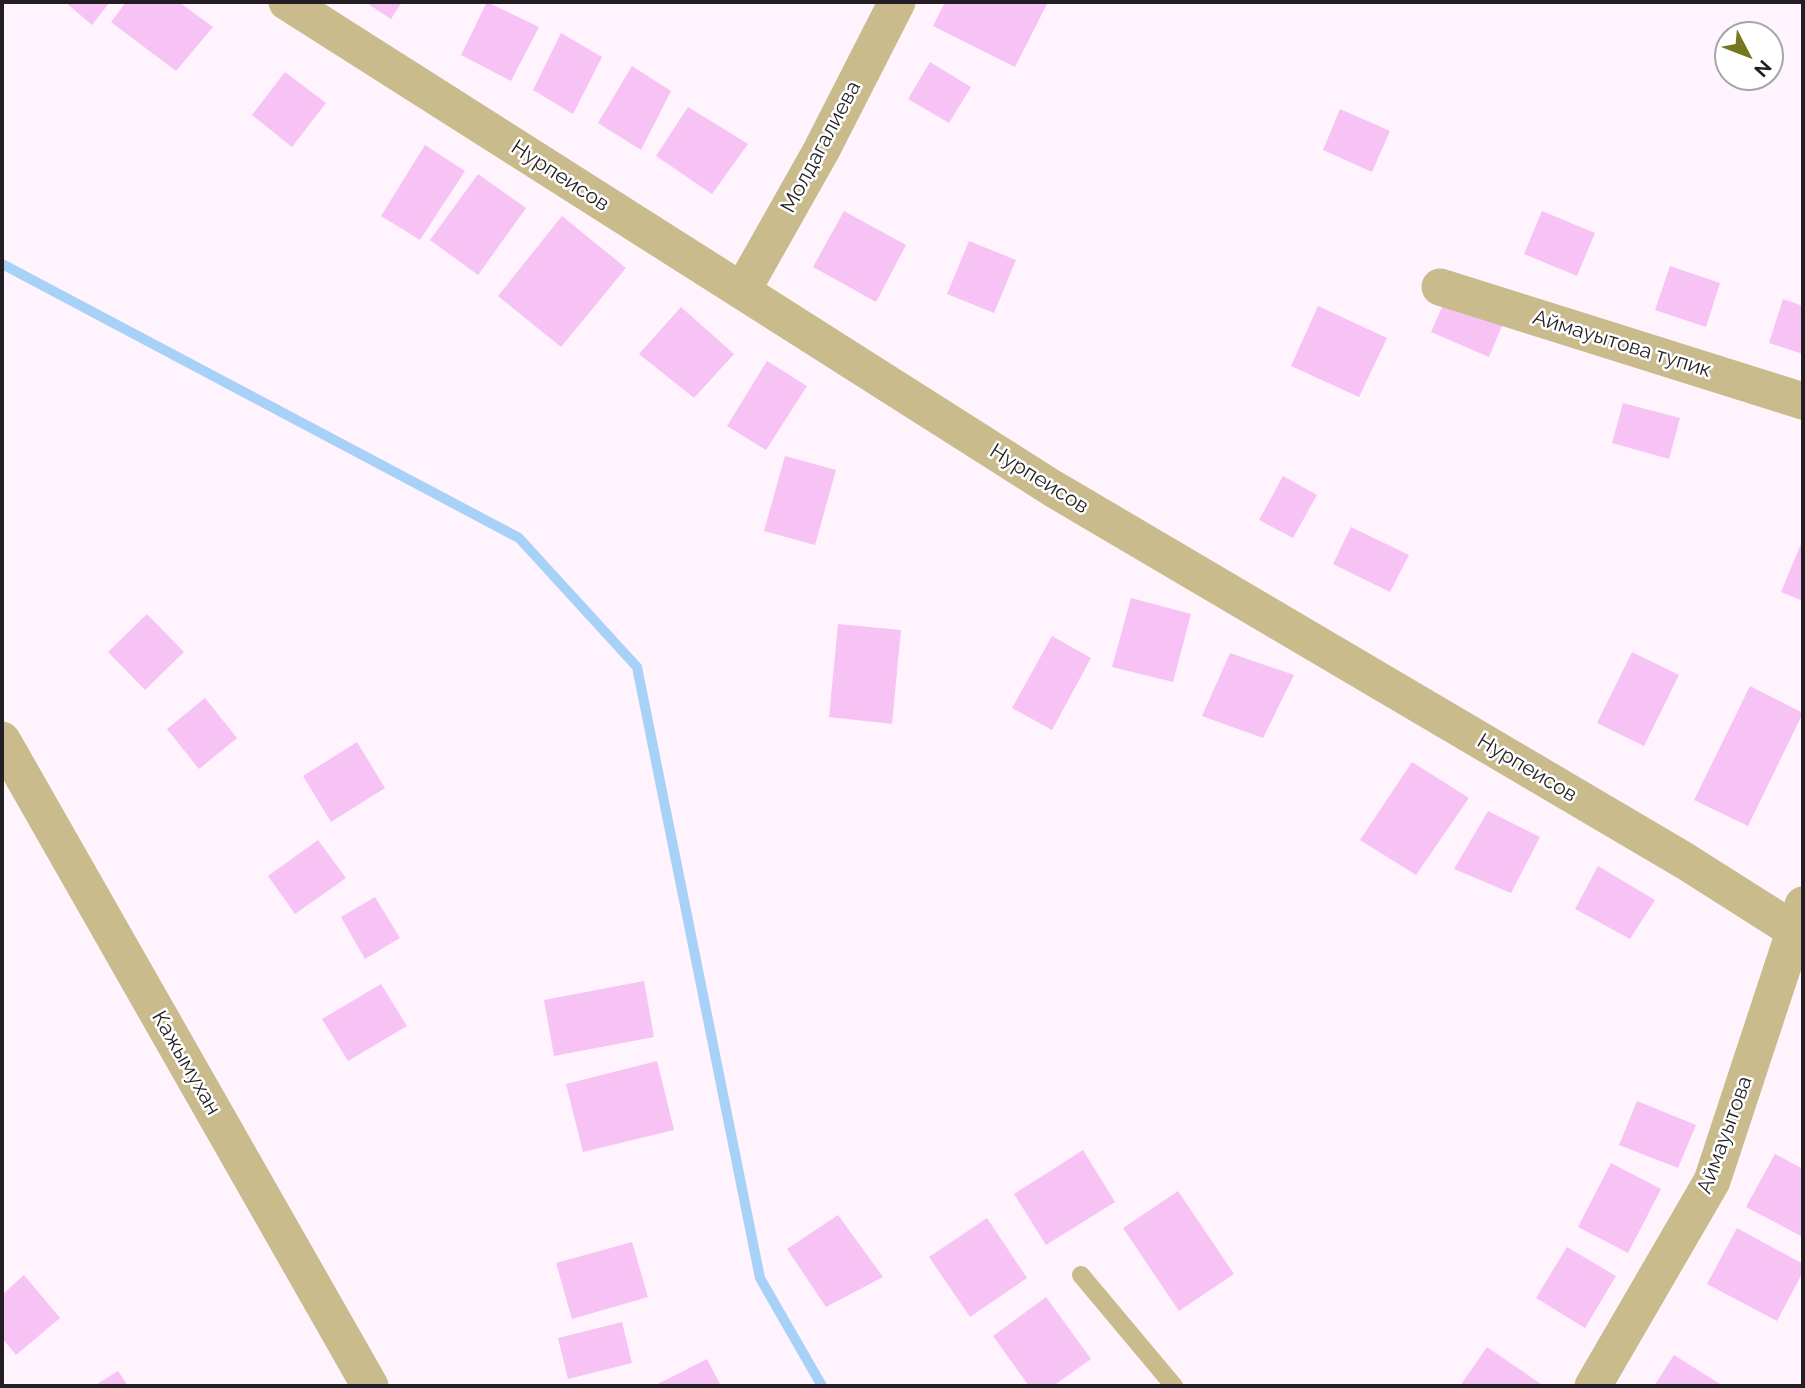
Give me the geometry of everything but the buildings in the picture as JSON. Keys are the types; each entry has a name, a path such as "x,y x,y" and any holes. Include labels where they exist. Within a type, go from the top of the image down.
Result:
{"street":[{"name":"Нурпеисов","path":"287,2 1052,488 1685,861 1800,923"},
{"name":"Молдагалиева","path":"742,291 821,151 897,2"},
{"name":"Аймауытова тупик","path":"1440,287 1803,401"},
{"name":"Кажымухан","path":"2,740 370,1386"},
{"name":"Аймауытова","path":"1593,1386 1712,1181 1800,923"}],"lane":[{"path":"1082,1275 1174,1386"}],"waterway":[{"path":"2,264 519,538 637,667 760,1278 822,1386"}]}
